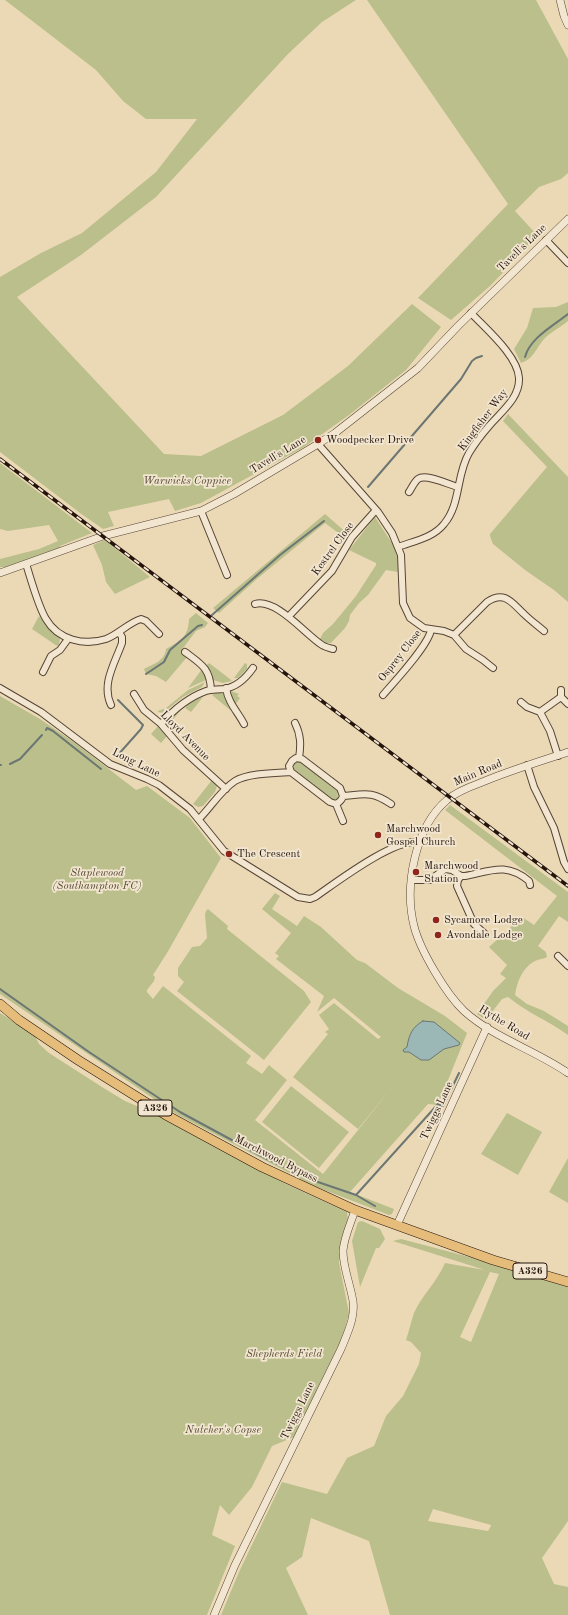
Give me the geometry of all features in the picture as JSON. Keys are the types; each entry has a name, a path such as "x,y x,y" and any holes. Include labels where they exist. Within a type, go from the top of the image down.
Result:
{"main road":[{"name":"Marchwood Bypass","path":"0,1004 19,1020 78,1060 166,1115 262,1167 356,1210 493,1260 568,1282"}],"street":[{"path":"560,0 568,25"},
{"name":"Tavell's Lane","path":"0,573 103,536 201,511 234,494 318,444 335,433 418,368 471,313 568,219"},
{"path":"546,240 568,262"},
{"name":"Kingfisher Way","path":"398,547 435,533 444,524 451,513 464,462 469,452 513,398 518,383 518,371 512,357 471,313"},
{"path":"318,444 376,510 392,533 400,556 402,595 405,609 414,622 424,628 454,634 466,649 493,668"},
{"path":"409,492 416,481 422,477 430,477 458,487"},
{"name":"Kestrel Close","path":"289,616 332,571 352,537 376,510"},
{"path":"201,511 227,575"},
{"path":"26,564 46,619 54,630 68,639 79,642 94,642 108,638 141,619 146,621 159,634"},
{"path":"454,634 487,602 492,599 502,597 510,600 530,620 544,631"},
{"path":"254,604 265,603 289,616 323,646 333,649"},
{"name":"Osprey Close","path":"383,695 411,662 431,630"},
{"path":"111,705 108,699 108,682 122,643 122,637 119,632"},
{"path":"43,672 51,656 60,650 68,639"},
{"path":"185,652 206,669 210,680 211,690"},
{"path":"161,724 183,702 211,690 234,686 244,679 254,668"},
{"name":"Long Lane","path":"0,688 41,712 110,764 147,779 181,801 199,819 224,851 298,898 304,899 315,897 370,860 407,842 419,842"},
{"path":"226,688 230,703 239,714 244,724"},
{"name":"Lloyd Avenue","path":"134,694 144,710 161,724 183,750 226,789"},
{"path":"540,712 561,694 568,704"},
{"path":"521,702 527,707 540,712 550,730 558,756"},
{"path":"294,723 299,732 301,745 299,758"},
{"name":"Main Road","path":"419,842 429,822 443,804 451,797 491,778 568,752"},
{"path":"290,772 289,766 292,761 299,758"},
{"path":"299,758 340,788 343,796 340,802 336,804"},
{"path":"528,765 534,787 552,821 564,862 568,869"},
{"path":"199,819 226,789 236,781 245,777 290,772 330,802 336,804 343,821"},
{"path":"343,796 374,794 391,804"},
{"name":"Hythe Road","path":"419,842 412,880 411,901 414,926 423,948 437,974 465,1012 487,1027 568,1073"},
{"path":"412,880 430,880 445,869 452,870 461,876 504,869 520,873 529,881 530,885"},
{"path":"461,876 458,880 457,886 474,924 486,934"},
{"path":"558,956 568,966"},
{"name":"Twiggs Lane","path":"397,1225 487,1027"},
{"name":"Twiggs Lane","path":"214,1615 235,1564 341,1349 351,1324 354,1308 353,1297 344,1262 343,1250 345,1239 356,1210"}],"green space":[{"name":"Warwicks Coppice","path":"5,0 356,0 322,22 288,54 156,197 81,255 17,297 164,454 201,456 283,415 348,366 412,304 441,327 406,370 349,415 304,447 201,503 175,511 169,499 108,512 114,526 103,529 0,452 0,277 41,253 82,233 156,172 197,119 146,119 123,101 96,70"},
{"path":"367,0 536,0 568,59 568,173 561,179 539,187 515,211 538,236 490,286 451,320 418,298 508,204"},
{"path":"568,302 568,321 547,336 532,356 521,363 514,349 527,328 533,308 556,307"},
{"path":"508,414 568,477 568,602 493,544 490,536 490,534 547,467 503,421"},
{"path":"0,463 92,533 60,546 61,548 6,567 0,567 0,559 39,549 58,541 49,525 8,531 0,529"},
{"path":"325,514 348,534 345,538 325,523 258,578 219,613 213,608"},
{"path":"375,517 395,548 398,572 386,570 368,595 359,603 350,615 349,621 345,628 331,643 327,643 320,639 323,633 333,624 356,596 376,565 376,563 349,550"},
{"path":"105,540 150,577 115,594 106,582 102,565 93,545"},
{"path":"196,613 208,623 205,627 196,631 180,652 187,657 166,682 156,676 146,674 144,669 155,664 161,659 166,649 183,638 187,630 189,619"},
{"path":"39,616 60,638 59,645 57,646 32,629"},
{"path":"209,663 232,681 223,683 213,680 207,665"},
{"path":"245,663 247,664 247,669 238,678 234,678"},
{"path":"202,669 205,671 206,680 188,688"},
{"path":"205,682 202,687 183,697 163,713 158,712 166,708 188,690"},
{"path":"231,691 239,694 237,696 240,698 235,705 230,695"},
{"path":"219,692 223,694 230,707 236,712 235,714 212,695"},
{"name":"Staplewood (Southampton FC)","path":"0,696 40,719 75,743 136,790 147,786 190,818 221,858 153,975 155,977 154,981 147,992 153,999 163,986 251,1056 246,1063 262,1074 269,1065 287,1080 255,1120 323,1174 393,1086 358,1129 293,1077 328,1034 325,1032 329,1029 319,1015 334,1003 378,1039 381,1037 334,998 317,1012 324,996 276,959 279,956 275,953 291,933 262,909 275,893 280,896 272,909 297,926 304,916 321,927 357,960 365,963 398,988 445,1016 467,1033 438,1105 428,1104 350,1192 394,1209 392,1214 389,1215 314,1186 176,1114 0,994"},
{"path":"203,697 191,712 185,708 190,702"},
{"path":"189,700 167,727 166,724 168,720"},
{"path":"158,726 167,736 161,743 151,734"},
{"path":"300,761 337,791 338,798 336,800 331,799 294,769 294,764"},
{"path":"212,780 217,786 215,792 203,806 198,807 193,804"},
{"path":"450,805 568,892 568,922 559,916 538,946 546,952 547,957 535,961 527,967 519,980 515,995 527,1004 544,1011 568,1026 568,1035 508,997 502,999 486,1020 477,1014 493,991 506,978 500,974 507,965 489,947 522,917 534,925 557,896 445,810"},
{"path":"208,909 228,926 227,929 304,991 311,1002 264,1060 177,991 184,982 178,976 178,968 192,947 200,946 207,938 205,914"},
{"path":"0,1013 34,1034 39,1044 49,1053 125,1101 151,1112 192,1133 286,1184 347,1212 348,1219 342,1237 339,1263 349,1313 343,1336 294,1437 272,1446 252,1487 229,1515 220,1505 212,1535 235,1546 207,1615 0,1615"},
{"path":"291,1086 349,1132 319,1168 262,1122"},
{"path":"507,1113 542,1132 518,1175 481,1154"},
{"path":"568,1158 568,1203 549,1192"},
{"path":"362,1221 380,1229 385,1239 379,1248 376,1248 360,1287 352,1241 358,1222"},
{"path":"401,1239 477,1259 568,1287 568,1521 542,1558 554,1584 568,1587 568,1615 390,1615 369,1541 311,1518 302,1557 286,1568 308,1615 221,1615 239,1572 282,1482 327,1494 347,1458 374,1446 386,1416 403,1396 419,1364 421,1353 411,1342 406,1340 417,1306 442,1270 445,1263 485,1270 393,1241","holes":["490,1272 499,1274 471,1342 460,1337","433,1509 491,1525 491,1526 488,1531 428,1521"]}],"water":[{"path":"423,1021 434,1022 460,1043 459,1045 444,1049 429,1060 421,1060 409,1052 404,1052 403,1050 407,1047 412,1032 416,1026"}],"waterway":[{"path":"525,357 528,350 537,338 568,314"},
{"path":"368,487 461,379 472,361 482,356"},
{"path":"212,615 280,555 324,521"},
{"path":"146,674 164,662 170,650 198,626 202,625"},
{"path":"117,756 143,725 118,700"},
{"path":"46,730 47,728 53,731 101,769"},
{"path":"10,764 20,759 42,735"},
{"path":"0,989 89,1052 180,1112 265,1158 315,1181 356,1195 375,1206"},
{"path":"356,1195 438,1104 443,1106 459,1073"}],"railway":[{"path":"0,459 568,886"}],"place":[{"name":"Woodpecker Drive","path":"318,440"},
{"name":"Marchwood Gospel Church","path":"378,835"},
{"name":"The Crescent","path":"229,854"},
{"name":"Marchwood Station","path":"416,872"},
{"name":"Sycamore Lodge","path":"436,920"},
{"name":"Avondale Lodge","path":"438,935"}],"park label":[{"name":"Shepherds Field","path":"284,1354"},
{"name":"Nutcher's Copse","path":"223,1430"}]}
